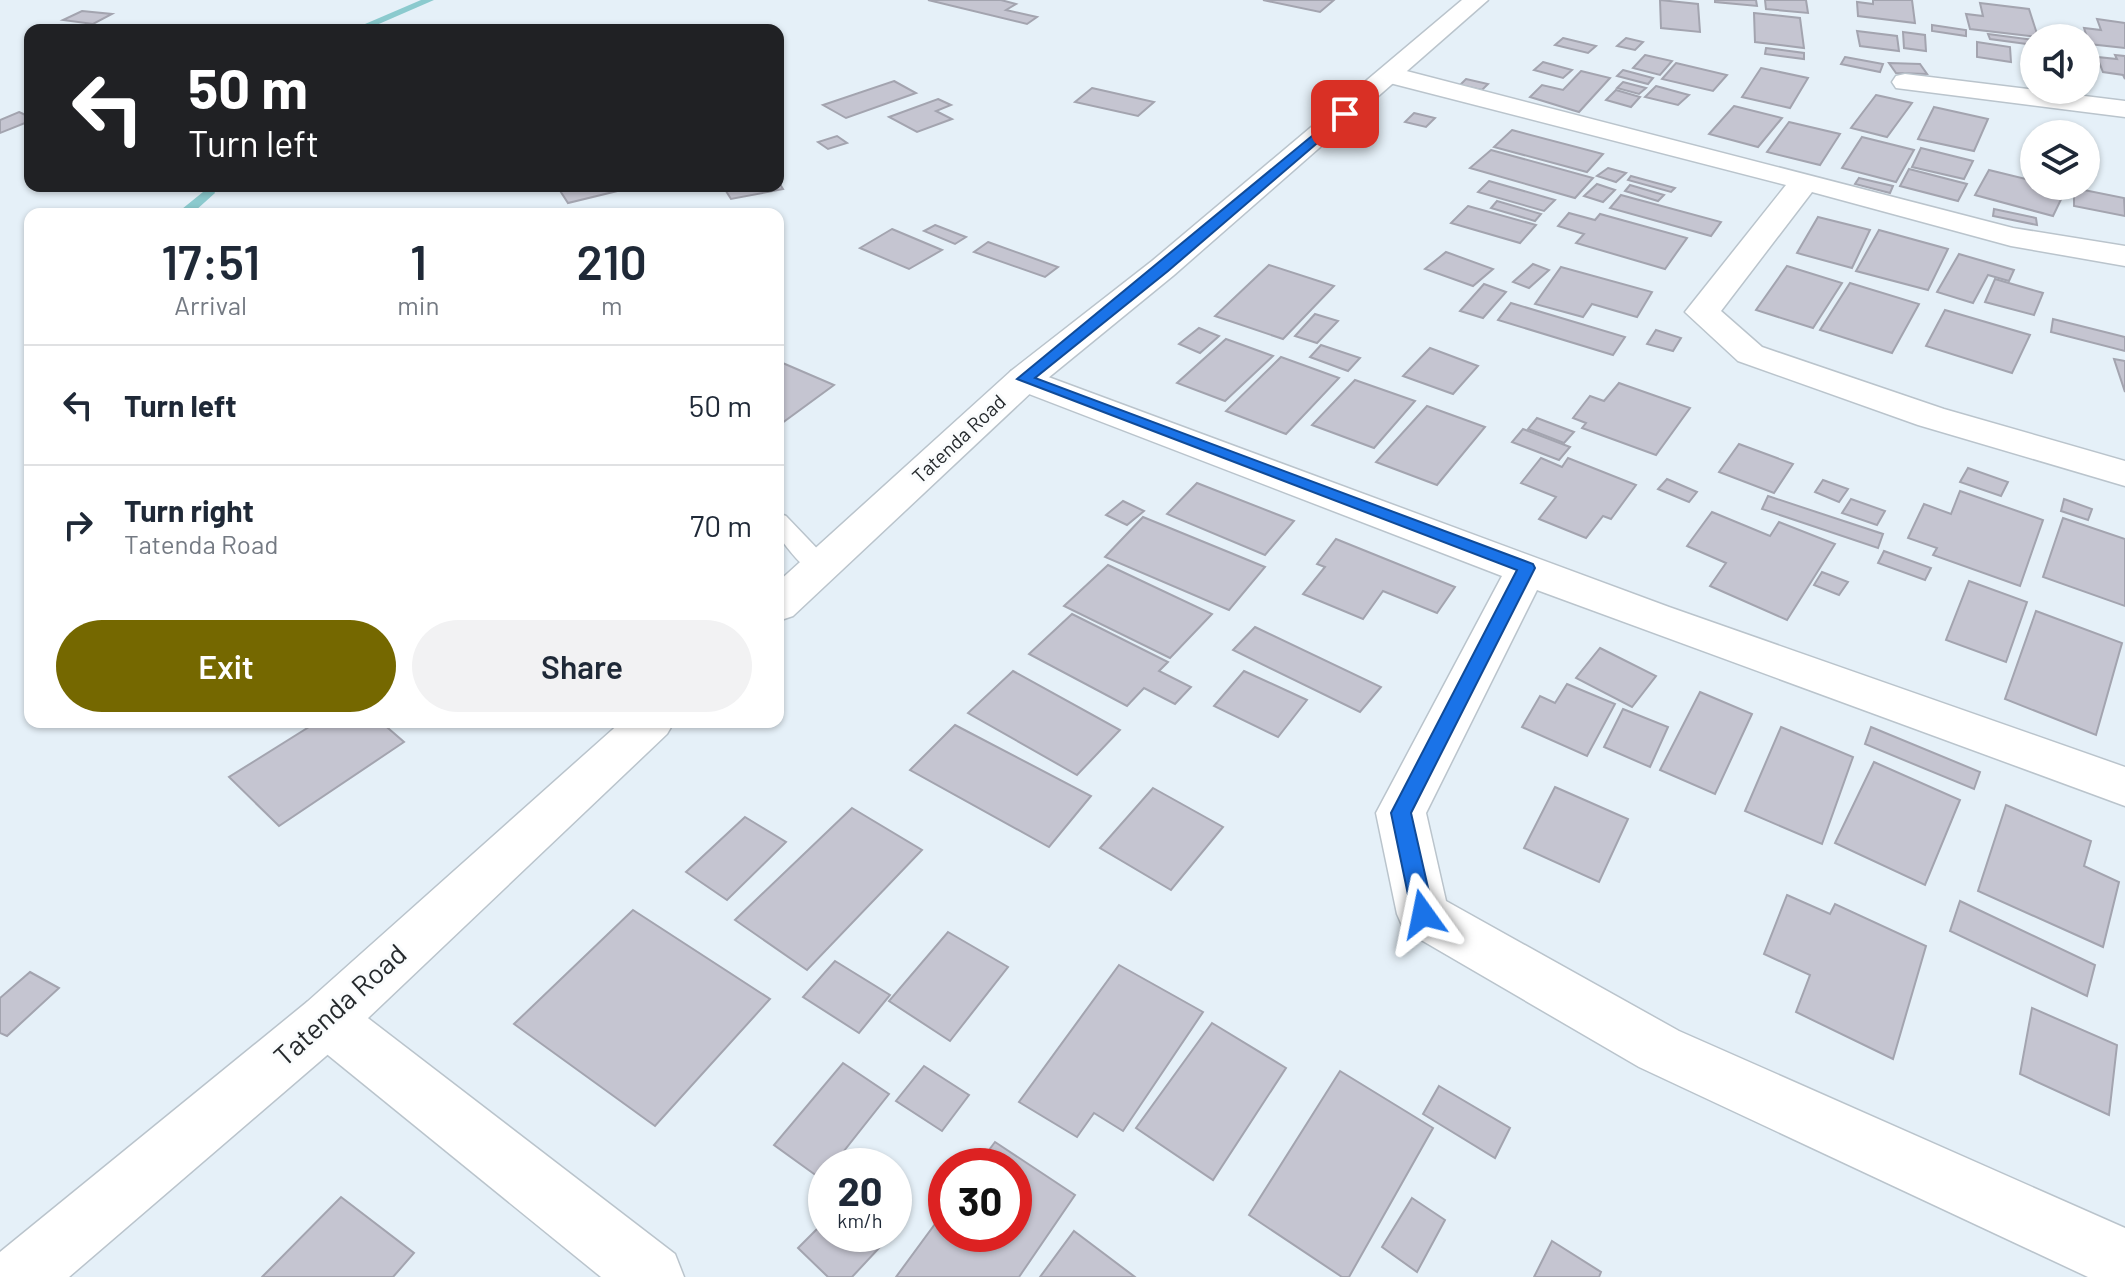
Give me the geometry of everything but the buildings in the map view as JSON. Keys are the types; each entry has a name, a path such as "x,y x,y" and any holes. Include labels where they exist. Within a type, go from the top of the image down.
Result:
{"street":[{"name":"Tatenda Road","path":"784,600 1024,379 1163,268 1476,0"},
{"path":"1391,75 2011,237 2125,256"},
{"path":"1905,82 2125,109"},
{"path":"1805,181 1702,312 1750,354 1931,417 2125,474"},
{"path":"1024,379 1654,618 2125,787"},
{"path":"1527,568 1401,813 1423,914 1659,1049 2125,1261"},
{"name":"Tatenda Road","path":"20,1277 327,1020 644,728"},
{"path":"327,1020 652,1277"}],"lane":[{"path":"784,528 820,567"}],"waterway":[{"path":"371,24 429,0"},
{"path":"191,208 209,192"}],"route":[{"path":"1345,114 1163,268 1024,379 1527,568 1401,813 1423,914"}]}
